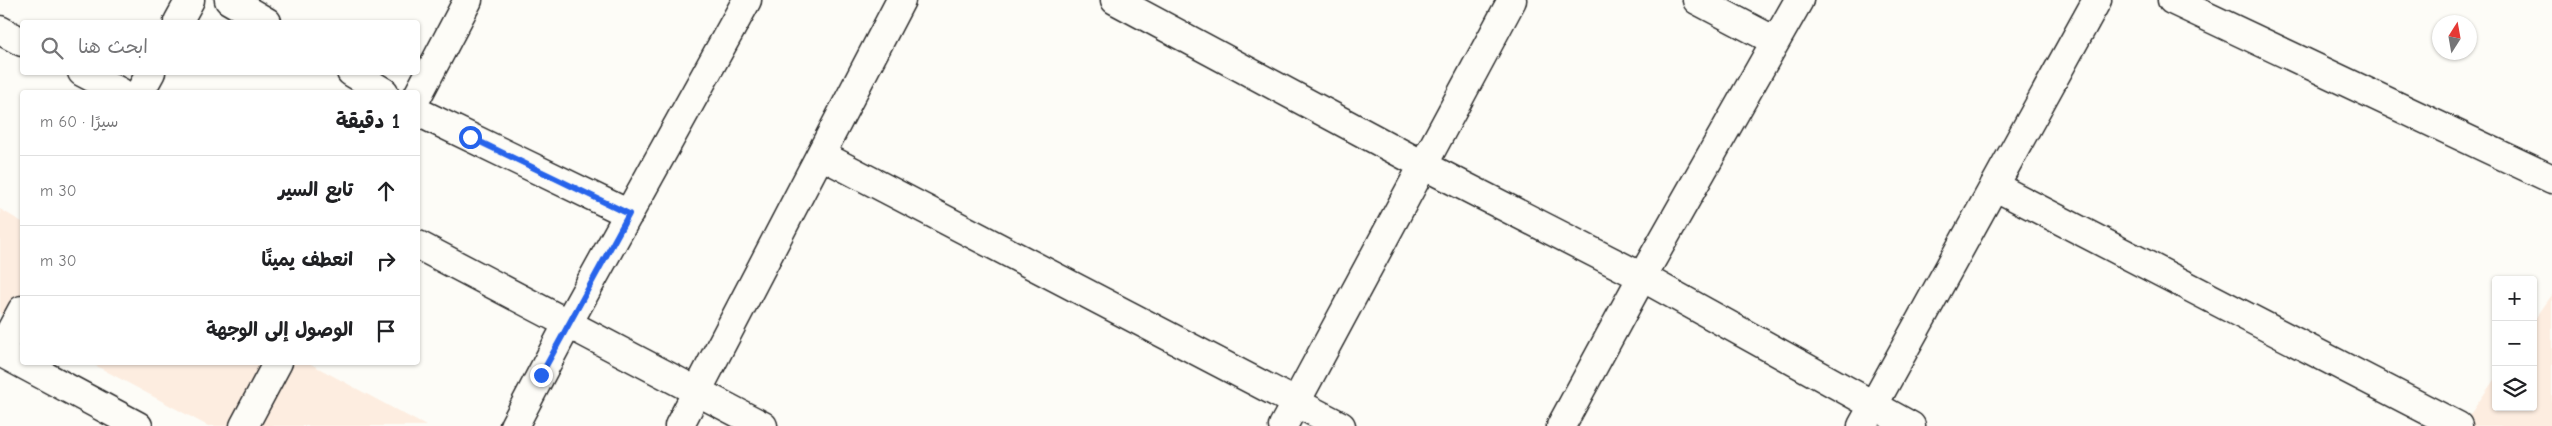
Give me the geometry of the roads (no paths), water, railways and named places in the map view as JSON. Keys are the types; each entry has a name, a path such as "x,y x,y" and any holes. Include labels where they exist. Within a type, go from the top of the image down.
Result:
{"street":[{"path":"179,20 190,0"},
{"path":"229,0 263,20"},
{"path":"420,91 468,0"},
{"path":"514,426 748,0"},
{"path":"679,426 901,0"},
{"path":"1115,0 1423,165 1642,277 1868,416 1911,426"},
{"path":"1283,426 1512,0"},
{"path":"1698,0 1775,41"},
{"path":"1561,426 1642,277 1799,0"},
{"path":"1868,416 2097,0"},
{"path":"2172,0 2551,178"},
{"path":"0,30 20,41"},
{"path":"88,75 116,90"},
{"path":"141,90 149,75"},
{"path":"355,75 381,90"},
{"path":"420,113 629,214"},
{"path":"821,154 1341,426"},
{"path":"1994,186 2458,426"},
{"path":"420,245 568,325 764,426"},
{"path":"20,314 0,352 20,363"},
{"path":"24,365 138,426"},
{"path":"244,426 276,365"}]}
